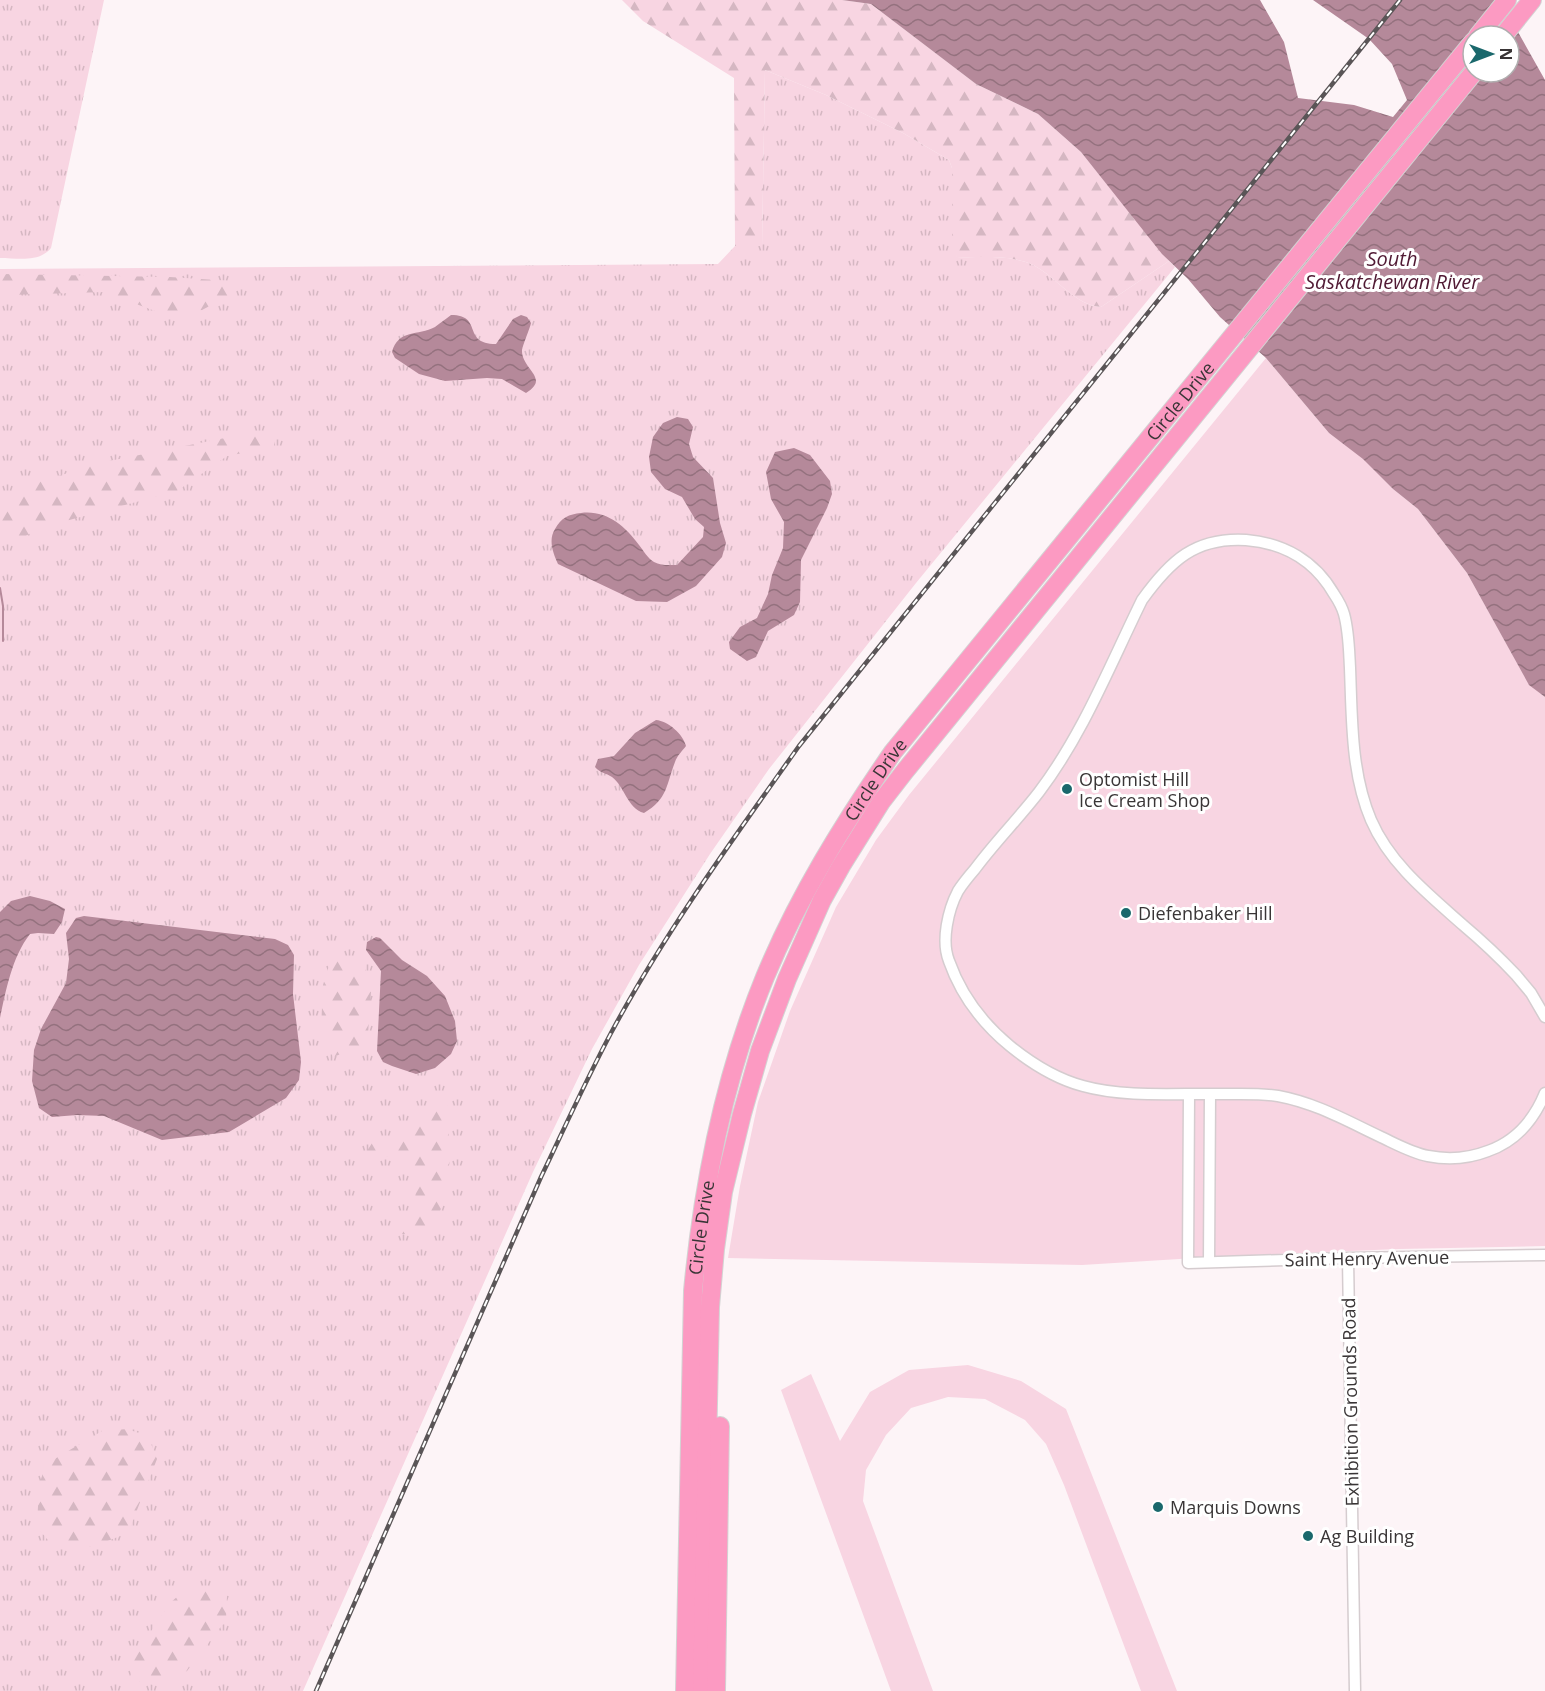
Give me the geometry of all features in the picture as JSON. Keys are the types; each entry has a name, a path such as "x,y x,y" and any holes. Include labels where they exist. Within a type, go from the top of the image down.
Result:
{"highway":[{"path":"1488,24 1507,0"},
{"path":"1513,24 1532,0"},
{"name":"Circle Drive","path":"686,1691 693,1291 697,1242 720,1117 735,1060 765,976 794,914 833,842 893,752 1461,57"},
{"name":"Circle Drive","path":"702,1691 710,1307 723,1192 741,1114 760,1051 787,979 822,900 881,802 905,771 1464,84"},
{"path":"716,1691 720,1462 719,1300 723,1249 733,1179 730,1161"},
{"path":"673,1691 685,1456 690,1442"},
{"path":"717,1610 721,1644 722,1691"}],"street":[{"path":"1545,1017 1531,993 1516,975 1406,873 1384,845 1372,821 1359,782 1354,748 1348,638 1344,613 1319,572 1306,561 1279,546 1261,541 1228,539 1212,541 1171,563 1156,580 1142,600 1076,736 1039,792 993,845 959,890 948,914 947,958 967,1000 1002,1040 1023,1057 1083,1086 1141,1093 1270,1095 1299,1100 1404,1148 1428,1156 1451,1158 1474,1156 1496,1149 1512,1139 1527,1126 1545,1093"},
{"name":"Saint Henry Avenue","path":"1189,1094 1188,1263 1545,1255"},
{"path":"1209,1262 1210,1094"},
{"name":"Exhibition Grounds Road","path":"1348,1258 1355,1691"}],"green space":[{"path":"0,0 104,0 51,248 40,256 27,259 0,258"},
{"path":"622,0 842,0 871,4 976,84 1038,114 1081,152 1169,261 1101,307 1074,296 1043,271 1026,262 997,257 957,257 952,247 952,168 949,160 903,133 826,95 765,70 762,246 735,246 734,78 643,21"},
{"path":"765,70 826,95 903,133 949,160 952,168 957,257 997,257 1026,262 1043,271 1074,296 1101,307 1169,261 1175,267 916,583 769,769 710,854 639,965 592,1049 533,1172 303,1691 0,1691 0,269 718,264 735,246 762,246"},
{"path":"0,274 170,277 231,281 236,292 202,310 163,314 104,292 9,295 0,298"},
{"path":"1266,358 1329,433 1364,459 1393,489 1418,509 1467,573 1529,684 1545,697 1545,1246 1228,1256 1082,1265 728,1258 740,1186 758,1102 790,1011 836,907 876,840 909,795"},
{"path":"275,433 274,447 227,456 177,491 47,526 12,542 0,530 3,500 22,487 104,462 230,437"},
{"path":"332,956 363,959 371,992 367,1044 333,1057 321,1030 323,985"},
{"path":"447,1100 450,1159 443,1206 423,1234 401,1234 402,1220 415,1204 416,1180 393,1158 367,1151 374,1140 402,1136"},
{"path":"968,1365 1021,1381 1066,1409 1177,1691 1141,1691 1064,1485 1046,1444 1025,1420 985,1399 948,1397 911,1408 886,1435 866,1470 863,1501 933,1691 891,1691 781,1390 811,1374 840,1441 870,1392 909,1370"},
{"path":"127,1429 148,1436 157,1459 128,1533 92,1547 53,1546 37,1527 39,1485 46,1464 102,1431"},
{"path":"218,1586 227,1595 226,1620 187,1671 154,1685 130,1679 133,1659 169,1604 188,1587"}],"water":[{"name":"South Saskatchewan River","path":"842,0 1260,0 1284,42 1298,98 1354,105 1393,117 1407,100 1392,64 1369,39 1313,0 1500,0 1514,24 1461,24 1461,84 1521,84 1521,37 1545,80 1545,697 1529,685 1467,573 1418,509 1393,489 1363,459 1329,433 1266,358 1220,317 1188,279 1162,254 1081,152 1038,114 976,84 871,4"},
{"path":"451,315 461,316 467,320 475,335 485,343 496,344 513,319 521,315 527,317 531,323 522,350 523,357 535,378 536,383 533,388 526,393 502,379 445,381 419,374 395,358 392,352 404,336 429,330"},
{"path":"677,417 688,419 693,427 689,444 693,457 713,478 720,523 726,543 722,557 696,586 667,602 636,601 558,564 552,546 553,533 563,519 577,514 598,514 614,520 627,531 650,559 662,565 677,565 703,537 704,527 695,519 682,497 665,489 651,472 649,457 653,437 663,423"},
{"path":"794,448 810,455 830,481 832,494 801,560 800,602 794,615 768,631 756,657 747,661 730,649 729,642 740,627 757,618 768,594 772,575 783,548 784,522 771,499 766,472 775,452"},
{"path":"656,720 674,729 682,737 686,746 676,760 662,797 644,813 634,807 612,777 595,767 598,759 614,756 635,733"},
{"path":"30,896 50,901 65,909 62,922 54,934 30,934 24,943 10,974 0,1018 0,912 11,901"},
{"path":"84,916 275,939 288,945 294,955 293,994 301,1062 299,1080 286,1098 229,1132 162,1140 104,1116 52,1117 39,1108 32,1081 34,1050 41,1029 66,983 69,959 66,933 76,918"},
{"path":"376,937 380,938 402,960 427,976 445,996 455,1021 457,1041 451,1054 435,1068 416,1074 383,1062 377,1051 381,971 366,950 367,942"}],"waterway":[{"path":"0,588 3,606 3,641"}],"railway":[{"path":"316,1691 541,1177 611,1033 677,922 799,746 1400,0"}],"place":[{"name":"Optomist Hill Ice Cream Shop","path":"1067,789"},
{"name":"Diefenbaker Hill","path":"1126,913"},
{"name":"Marquis Downs","path":"1158,1507"},
{"name":"Ag Building","path":"1308,1536"}]}
